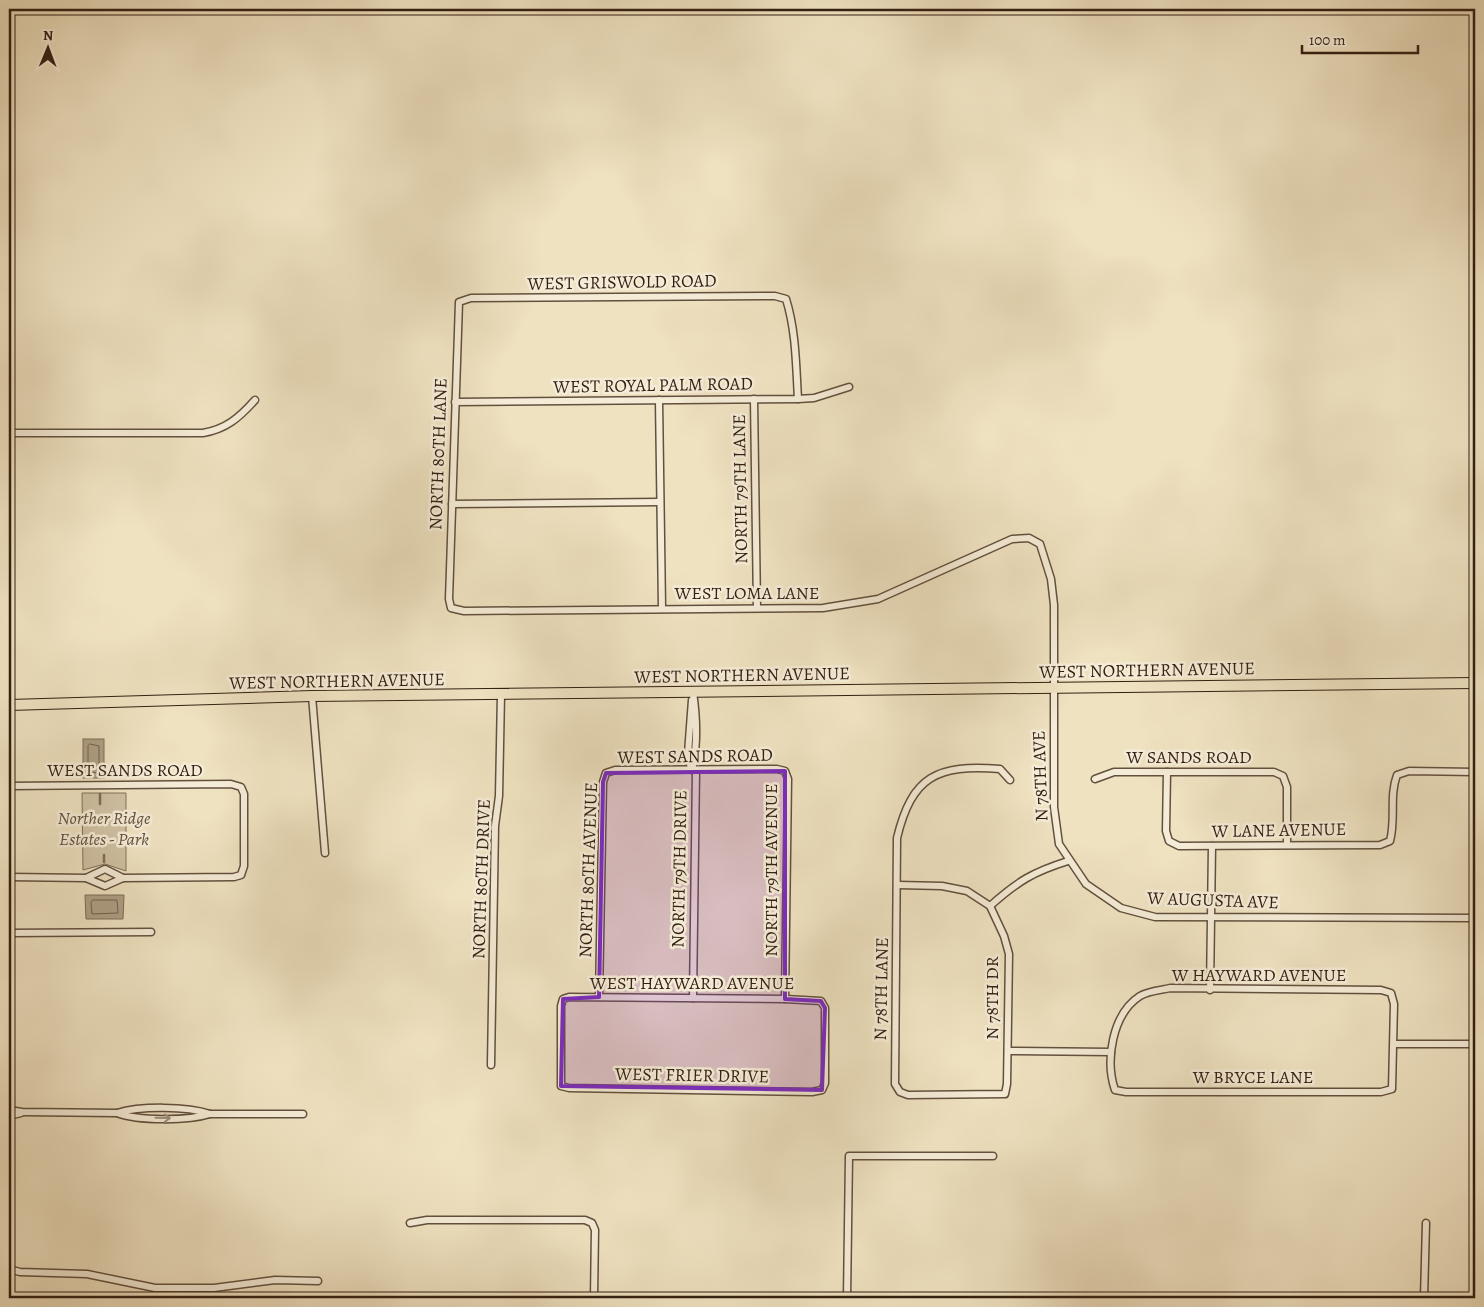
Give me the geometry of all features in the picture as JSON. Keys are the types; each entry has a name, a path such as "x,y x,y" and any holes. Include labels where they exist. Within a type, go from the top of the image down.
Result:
{"main road":[{"name":"WEST NORTHERN AVENUE","path":"9,705 312,696 1475,682"}],"street":[{"name":"WEST GRISWOLD ROAD","path":"459,302 471,298 775,296 786,299 796,349 798,399"},
{"name":"NORTH 80TH LANE","path":"451,608 449,599 459,302"},
{"name":"WEST ROYAL PALM ROAD","path":"455,402 798,399 814,398 849,387"},
{"name":"NORTH 79TH LANE","path":"754,399 757,608"},
{"path":"9,433 203,433 218,430 229,424 255,400"},
{"path":"659,400 662,608"},
{"path":"452,504 660,502"},
{"name":"WEST LOMA LANE","path":"451,608 464,611 823,608 878,599 1012,539 1029,538 1040,544 1051,579 1054,605 1053,687"},
{"name":"N 78TH AVE","path":"1053,687 1054,806 1059,844 1068,861"},
{"name":"NORTH 79TH DRIVE","path":"693,692 688,744 694,770"},
{"name":"NORTH 79TH DRIVE","path":"692,998 694,770 697,721 693,692"},
{"name":"NORTH 80TH DRIVE","path":"491,1065 495,835 499,796 501,694"},
{"path":"312,696 325,853"},
{"path":"688,744 696,744"},
{"path":"1010,780 1000,769 972,767 939,772 916,789 904,812 897,838 898,885 942,886 967,891 990,906 1012,886 1036,872 1068,861"},
{"name":"WEST SANDS ROAD","path":"606,773 615,770 785,771"},
{"name":"NORTH 79TH AVENUE","path":"785,771 788,779 785,999"},
{"name":"W LANE AVENUE","path":"1167,772 1166,831 1169,841 1179,846 1212,846 1380,844 1390,841 1393,831 1393,786 1397,775 1409,771 1475,772"},
{"name":"W SANDS ROAD","path":"1095,779 1114,772 1274,772 1283,776 1287,787 1287,844"},
{"name":"NORTH 80TH AVENUE","path":"599,997 603,782 606,773"},
{"name":"WEST SANDS ROAD","path":"9,786 232,784 241,787 244,794 244,866 241,875 234,877 123,878"},
{"path":"1210,990 1212,846"},
{"name":"W AUGUSTA AVE","path":"1068,861 1086,884 1120,908 1155,917 1475,918"},
{"path":"86,878 105,869 123,878"},
{"path":"9,877 86,878 105,886 123,878"},
{"name":"N 78TH LANE","path":"898,885 895,1084 900,1092 908,1095 1005,1094"},
{"name":"N 78TH DR","path":"990,906 1004,936 1009,954 1008,1052 1005,1094"},
{"path":"9,933 151,932"},
{"name":"W HAYWARD AVENUE","path":"1115,1090 1112,1080 1111,1052 1117,1026 1128,1008 1141,996 1170,988 1210,990 1381,990 1391,993 1394,1004 1394,1044"},
{"name":"WEST HAYWARD AVENUE","path":"561,1086 561,1006 563,999 599,997 785,999 822,1001 825,1008 825,1083 822,1090"},
{"path":"1394,1044 1475,1044"},
{"name":"W BRYCE LANE","path":"1115,1090 1126,1092 1381,1092 1392,1089 1394,1044"},
{"path":"1008,1052 1111,1052"},
{"name":"WEST FRIER DRIVE","path":"561,1086 588,1088 822,1090"},
{"path":"9,1110 22,1112 117,1113 129,1109 197,1110 210,1114 303,1114"},
{"path":"9,1116 22,1112"},
{"path":"847,1298 849,1156 993,1156"},
{"path":"410,1223 427,1220 585,1220 592,1222 595,1230 594,1298"},
{"path":"1424,1298 1426,1224"},
{"path":"9,1269 20,1272 86,1274 156,1288 214,1288 275,1280 318,1281"}],"highlighted area":[{"path":"785,771 785,999 821,1001 825,1008 822,1090 561,1086 563,999 599,997 603,782 606,773"}],"green space":[{"name":"Norther Ridge Estates - Park","path":"82,793 126,793 126,871 105,864 83,870"}],"water":[{"path":"83,739 104,739 104,778 83,778"},
{"path":"85,895 124,895 123,919 86,919"}],"waterway":[{"path":"100,794 100,804"},
{"path":"104,855 104,862"}]}
